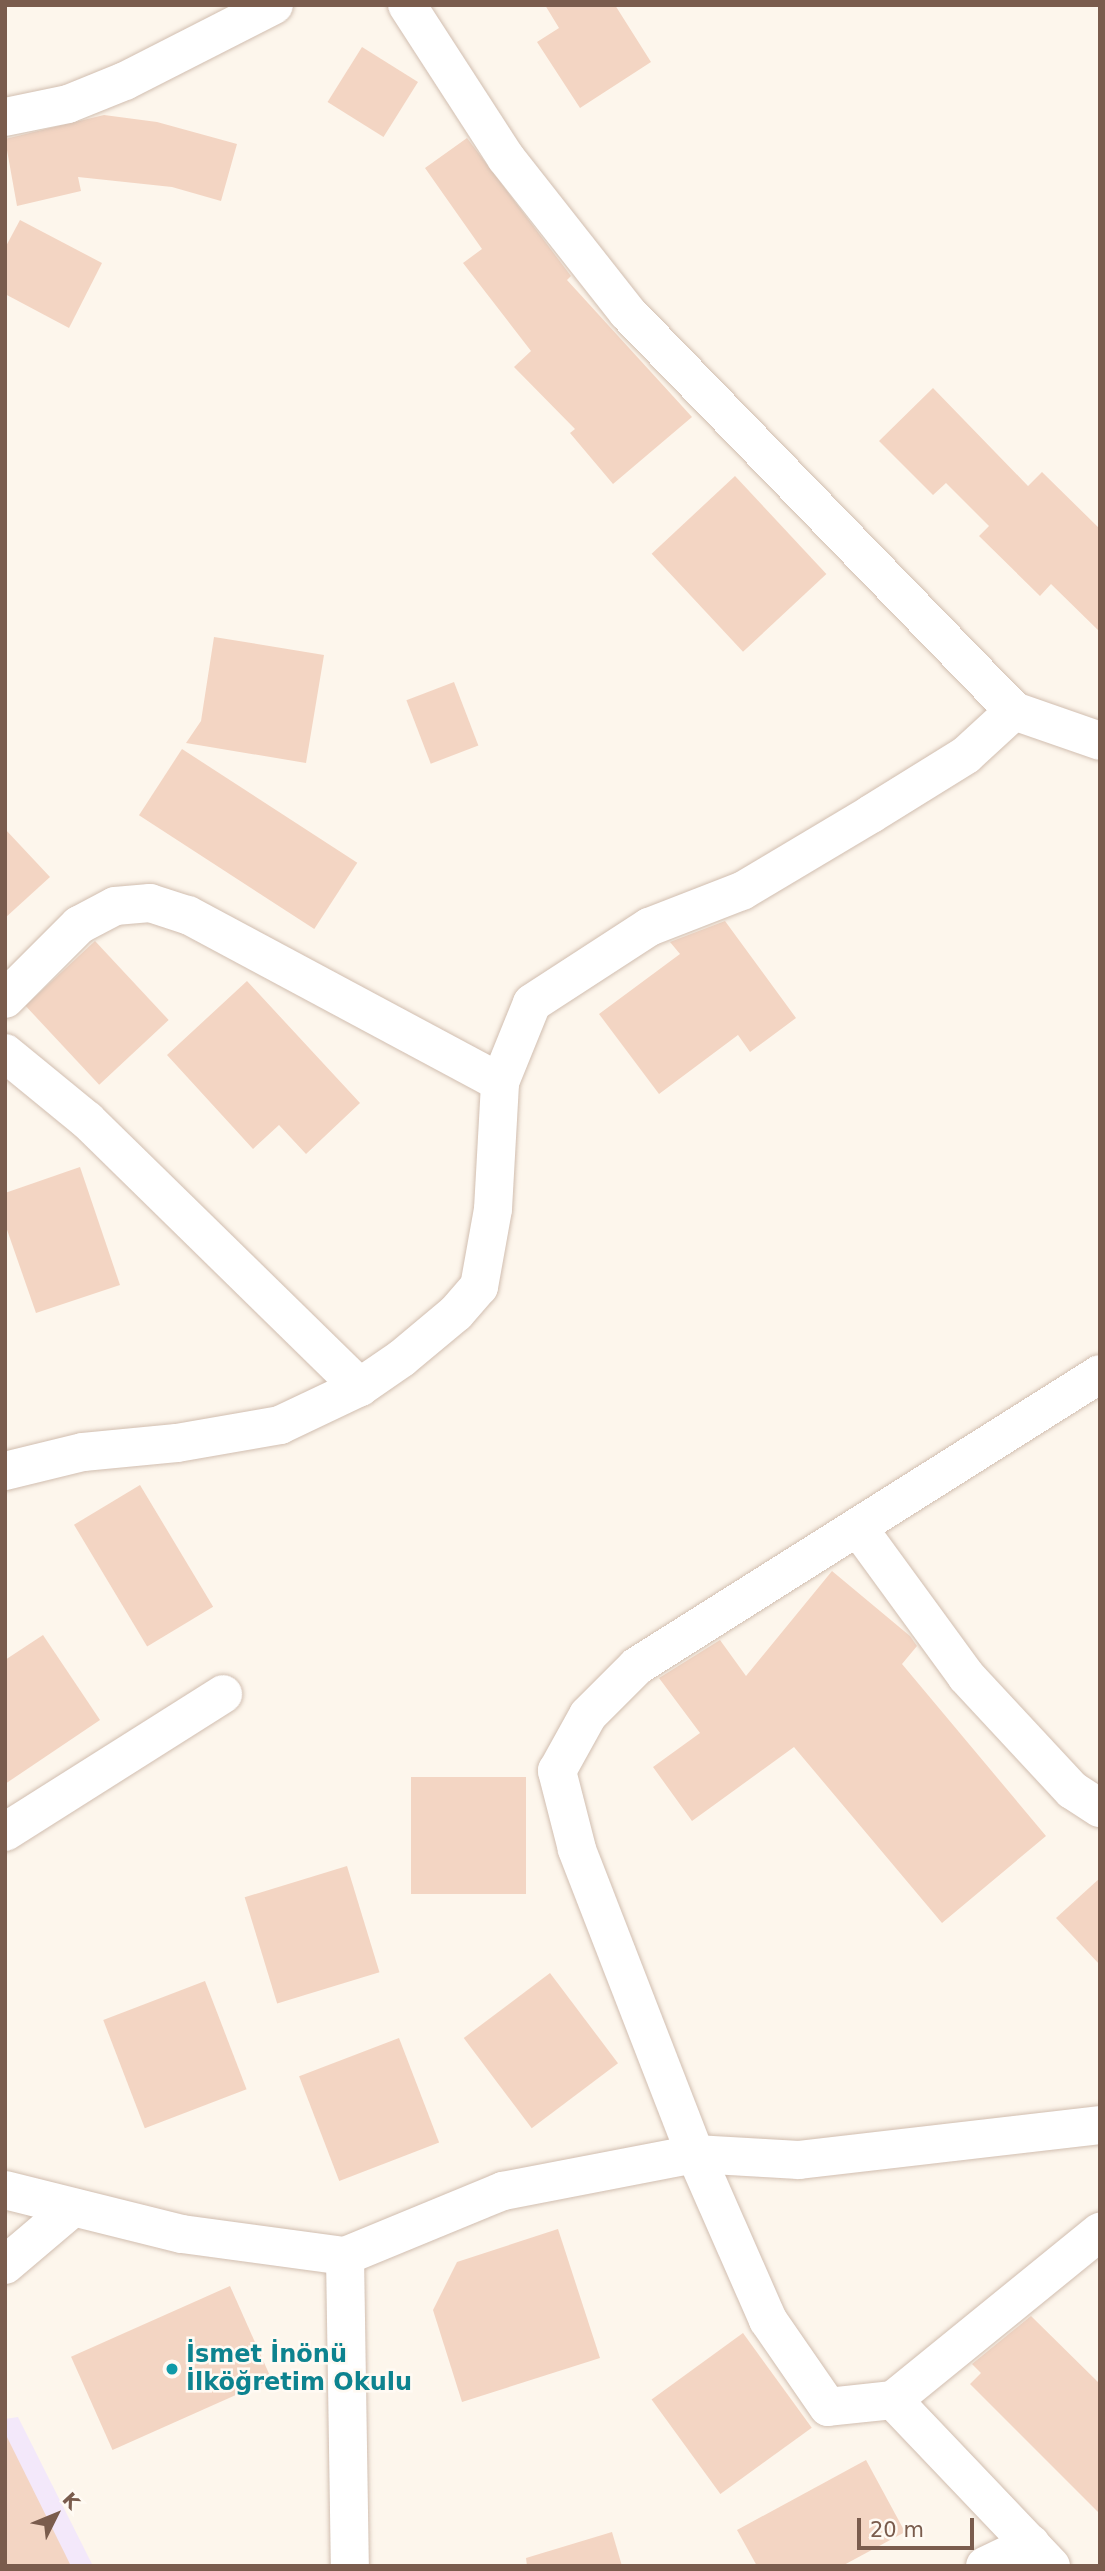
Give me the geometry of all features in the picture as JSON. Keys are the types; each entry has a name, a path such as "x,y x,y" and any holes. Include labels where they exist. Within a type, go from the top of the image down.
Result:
{"street":[{"path":"5,117 68,104 125,81 274,5"},
{"path":"407,5 506,158 627,312 1014,711 1100,741"},
{"path":"5,1471 83,1452 177,1443 280,1425 360,1387 456,1313 478,1287 493,1209 499,1082 532,1003 649,927 741,891 881,807 966,755 1014,711"},
{"path":"5,999 79,925 114,906 150,903 188,915 499,1082"},
{"path":"5,1053 68,1102 360,1387"},
{"path":"1100,1374 859,1529 637,1666 588,1715 557,1771 577,1849 695,2154 768,2320 828,2407 893,2400 1100,2232"},
{"path":"859,1529 966,1676 1072,1790 1100,1808"},
{"path":"5,1832 223,1694"},
{"path":"5,2190 71,2209 182,2234 345,2256 503,2191 695,2154 799,2160 1100,2125"},
{"path":"5,2265 71,2209"},
{"path":"345,2256 350,2566"},
{"path":"893,2400 1041,2555"},
{"path":"985,2566 1041,2555"}],"shaded area":[{"path":"18,2417 93,2566 5,2566 5,2419"}],"building":[{"path":"545,5 615,5 651,62 580,108 537,42 559,28"},
{"path":"362,47 418,82 384,137 328,102"},
{"path":"104,115 157,122 237,144 221,201 172,187 78,177 81,191 17,206 5,139"},
{"path":"467,138 571,276 567,280 692,417 613,484 570,433 575,429 514,367 531,351 463,263 482,249 425,168"},
{"path":"20,220 102,263 69,328 5,294 5,248"},
{"path":"933,388 1028,486 1042,472 1100,529 1100,632 1051,584 1040,596 979,536 989,526 946,483 933,495 879,441"},
{"path":"735,476 826,574 743,652 652,554"},
{"path":"214,637 324,655 306,763 186,743 201,721"},
{"path":"454,682 478,745 431,764 406,700"},
{"path":"182,749 357,863 314,929 139,815"},
{"path":"5,829 50,877 5,918"},
{"path":"725,921 796,1018 750,1052 738,1035 659,1094 599,1014 680,954 670,942"},
{"path":"95,941 169,1020 99,1085 26,1006"},
{"path":"247,981 360,1103 306,1154 279,1125 253,1149 167,1055"},
{"path":"80,1167 120,1285 36,1313 5,1224 5,1193"},
{"path":"140,1485 213,1607 147,1646 74,1525"},
{"path":"832,1571 910,1636 917,1646 902,1664 1046,1836 942,1923 794,1747 692,1821 653,1767 700,1733 659,1678 720,1640 746,1676"},
{"path":"43,1635 100,1720 5,1784 5,1660"},
{"path":"411,1777 526,1777 526,1894 411,1894"},
{"path":"347,1866 379,1972 277,2003 245,1897"},
{"path":"1100,1878 1100,1965 1056,1918"},
{"path":"550,1973 618,2063 532,2128 464,2038"},
{"path":"205,1981 247,2089 145,2128 103,2020"},
{"path":"399,2038 439,2143 339,2181 299,2076"},
{"path":"558,2229 600,2358 462,2402 433,2310 457,2262"},
{"name":"İsmet İnönü İlköğretim Okulu","path":"230,2286 271,2379 113,2450 71,2357"},
{"path":"1031,2316 1100,2384 1100,2514 970,2384 981,2373 972,2364"},
{"path":"743,2333 812,2428 720,2494 652,2399"},
{"path":"5,2433 71,2566 5,2566"},
{"path":"866,2460 905,2532 842,2566 757,2566 737,2530"},
{"path":"612,2532 622,2566 527,2566 526,2558"}],"place":[{"name":"İsmet İnönü İlköğretim Okulu","path":"172,2369"}]}
